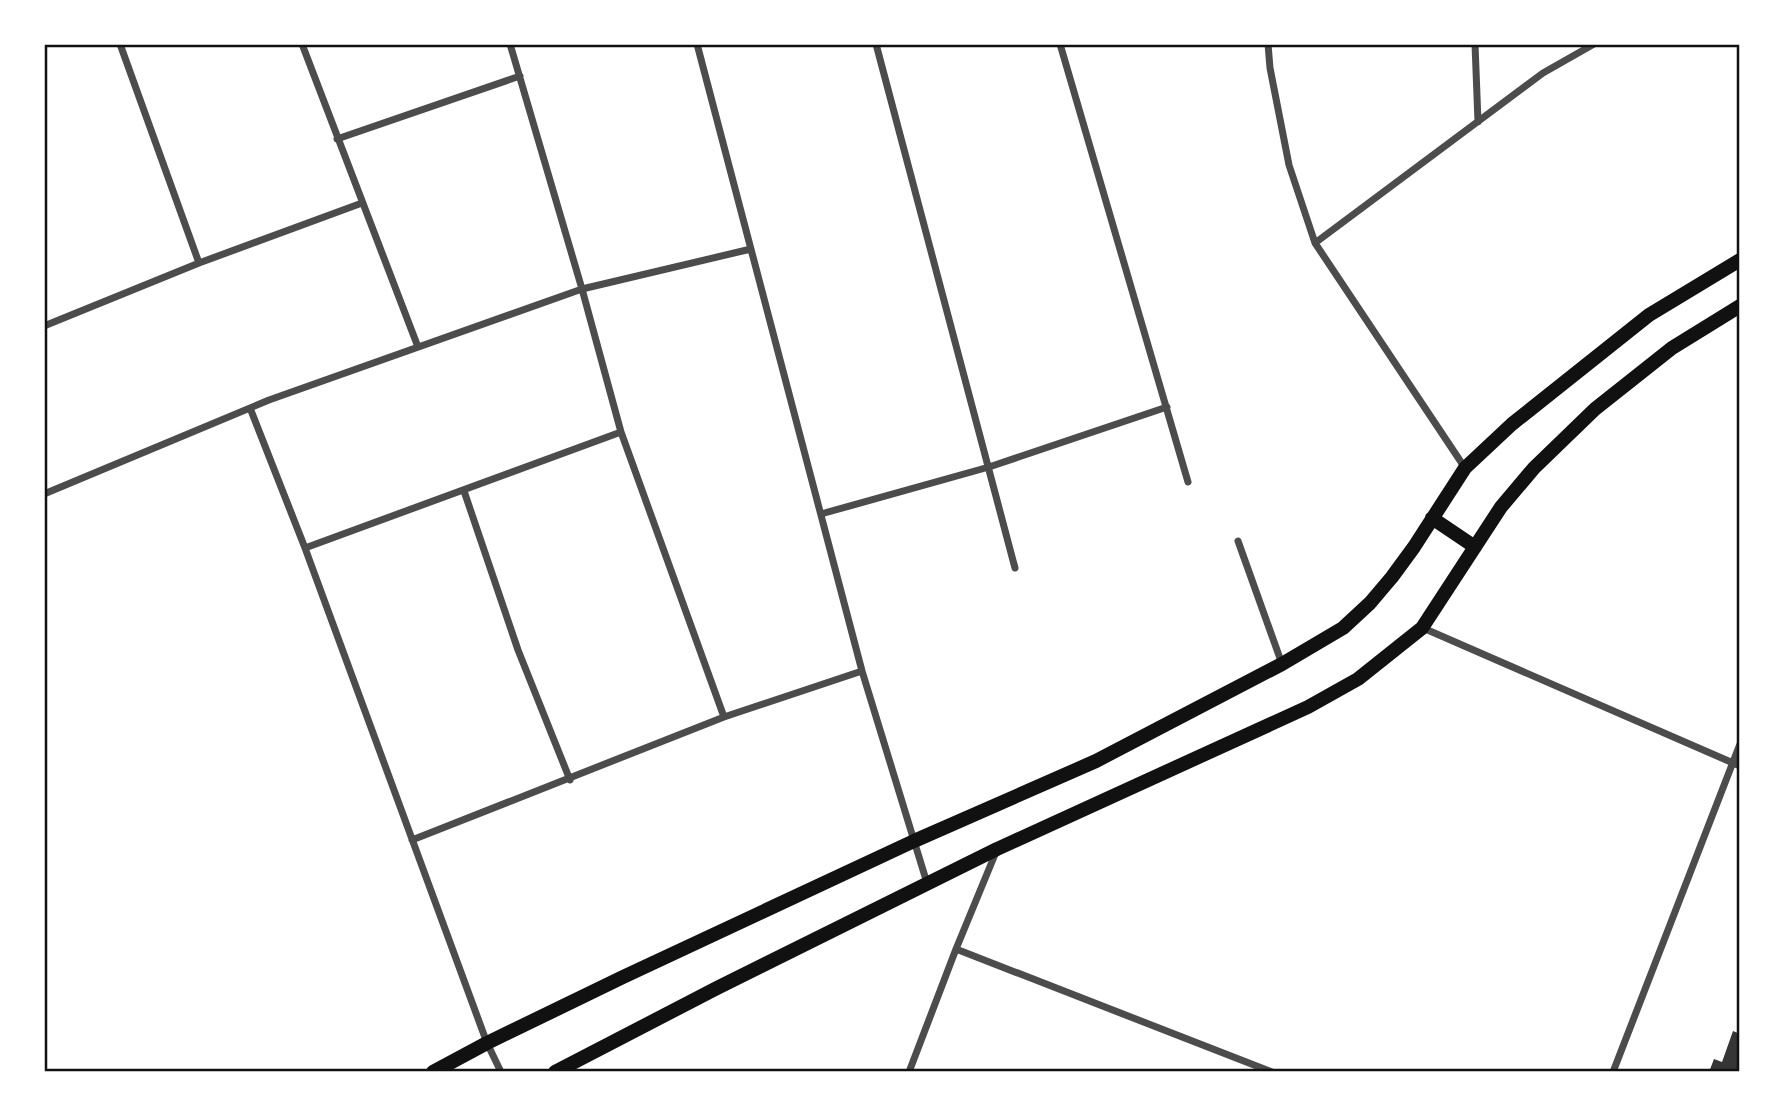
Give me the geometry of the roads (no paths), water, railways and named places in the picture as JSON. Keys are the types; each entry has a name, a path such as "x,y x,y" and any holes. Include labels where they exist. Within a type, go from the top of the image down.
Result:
{"main road":[{"path":"433,1072 487,1043 914,841 1096,761 1282,664 1343,628 1370,603 1415,547 1465,468 1512,424 1649,315 1740,260"},
{"path":"555,1072 997,849 1308,707 1358,679 1422,628 1501,507 1595,409 1672,348 1740,306"},
{"path":"1432,518 1475,547"}],"street":[{"path":"120,44 199,264"},
{"path":"302,44 418,347"},
{"path":"510,44 621,432 724,717"},
{"path":"697,44 862,671 928,884"},
{"path":"876,44 1015,568"},
{"path":"1060,44 1188,482"},
{"path":"1268,44 1270,68 1289,165 1315,243 1465,468"},
{"path":"1475,44 1478,122"},
{"path":"1315,243 1543,73 1594,44"},
{"path":"337,139 520,76"},
{"path":"44,326 362,203"},
{"path":"44,494 250,408 582,289 751,249"},
{"path":"821,514 989,467 1167,407"},
{"path":"250,408 487,1043 501,1072"},
{"path":"304,548 621,432"},
{"path":"464,491 518,650 570,780"},
{"path":"1238,541 1282,664"},
{"path":"1422,628 1736,765"},
{"path":"412,840 570,780 724,717 862,671"},
{"path":"1613,1072 1736,765 1740,744"},
{"path":"909,1072 997,849"},
{"path":"956,949 1272,1072"}]}
